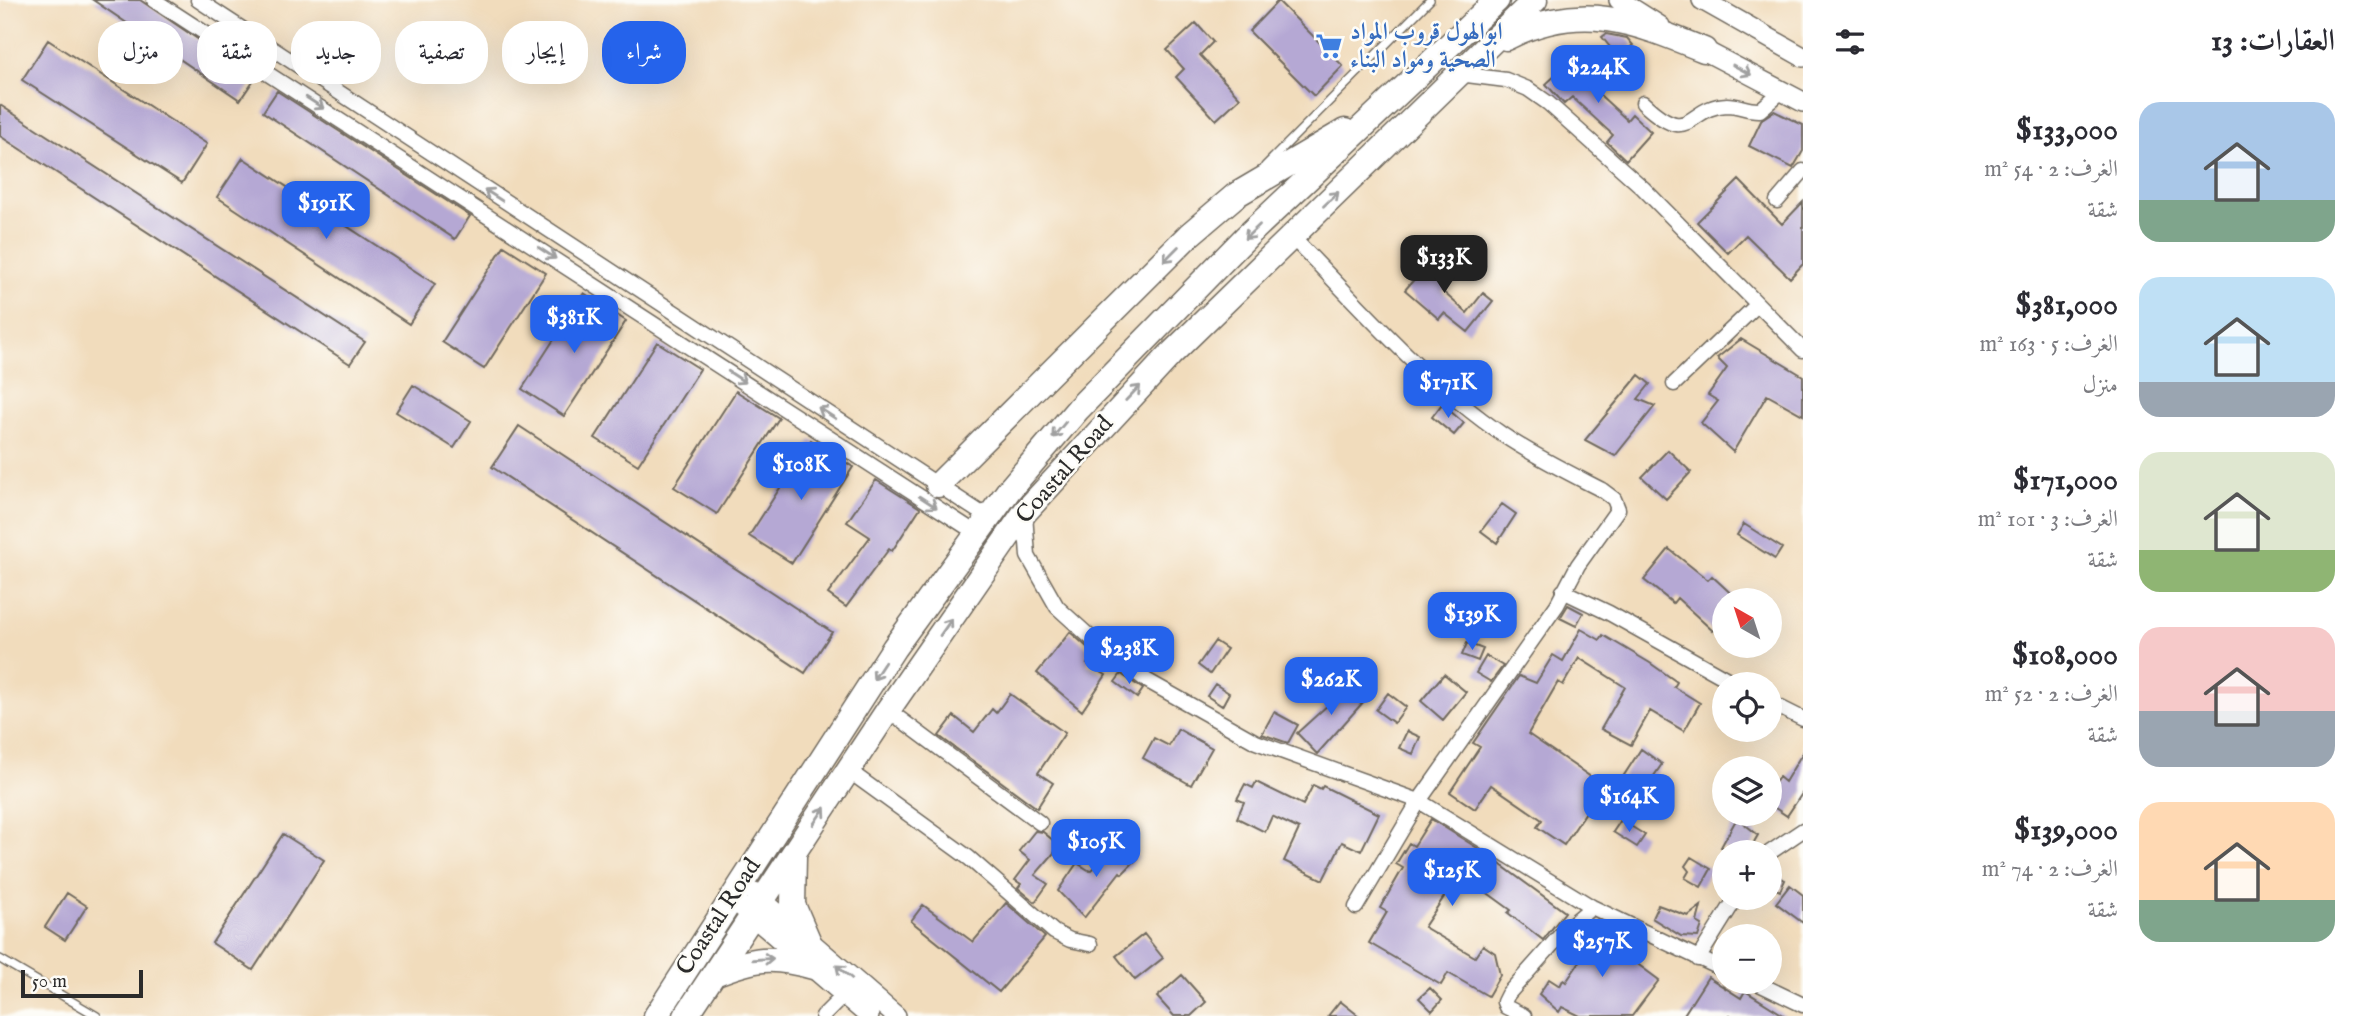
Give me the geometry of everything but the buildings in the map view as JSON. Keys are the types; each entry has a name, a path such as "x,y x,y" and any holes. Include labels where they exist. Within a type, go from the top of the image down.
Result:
{"highway":[{"name":"Coastal Road","path":"656,1016 894,648 982,525 1078,409 1247,236 1497,0"},
{"name":"Coastal Road","path":"686,1016 888,710 1025,512 1161,364 1535,0"},
{"path":"1467,65 1519,31 1558,16 1620,17 1704,50"},
{"path":"938,485 1189,235 1236,195 1388,105"},
{"path":"794,853 793,905 809,942"},
{"path":"714,974 752,960 771,958 813,967"}],"main road":[{"path":"1619,0 1704,50 1803,102"},
{"path":"1702,0 1803,57"},
{"path":"736,889 813,967 869,1016"},
{"path":"757,908 809,942 896,1016"}],"street":[{"path":"154,0 197,27"},
{"path":"198,0 229,21"},
{"path":"277,53 938,485 982,525"},
{"path":"1467,65 1528,89 1548,103 1643,188 1803,350"},
{"path":"277,78 982,525"},
{"path":"1643,103 1665,122 1686,123 1728,105 1760,110 1782,91"},
{"path":"1777,201 1803,171"},
{"path":"510,228 520,213"},
{"path":"1292,237 1411,358 1461,402 1503,435 1614,499 1618,509 1419,801 1356,906"},
{"path":"1674,384 1757,305"},
{"path":"1025,512 1028,556 1042,585 1074,625 1157,687 1255,742 1419,801 1592,907 1712,965"},
{"path":"1563,591 1609,612 1715,672"},
{"path":"1782,708 1803,719"},
{"path":"888,710 1040,823"},
{"path":"849,771 969,858 1054,932 1070,940 1090,944"},
{"path":"1782,844 1803,830"},
{"path":"1524,1016 1506,1007 1504,1002 1508,994 1565,930 1592,907"},
{"path":"1698,959 1729,910"},
{"path":"823,1016 845,994"},
{"path":"1780,994 1803,1005"}],"lane":[{"path":"1236,195 1430,0"},
{"path":"0,959 97,1016"}],"place":[{"name":"ابوالهول قروب المواد الصحية ومواد البناء","path":"1329,46"}]}
